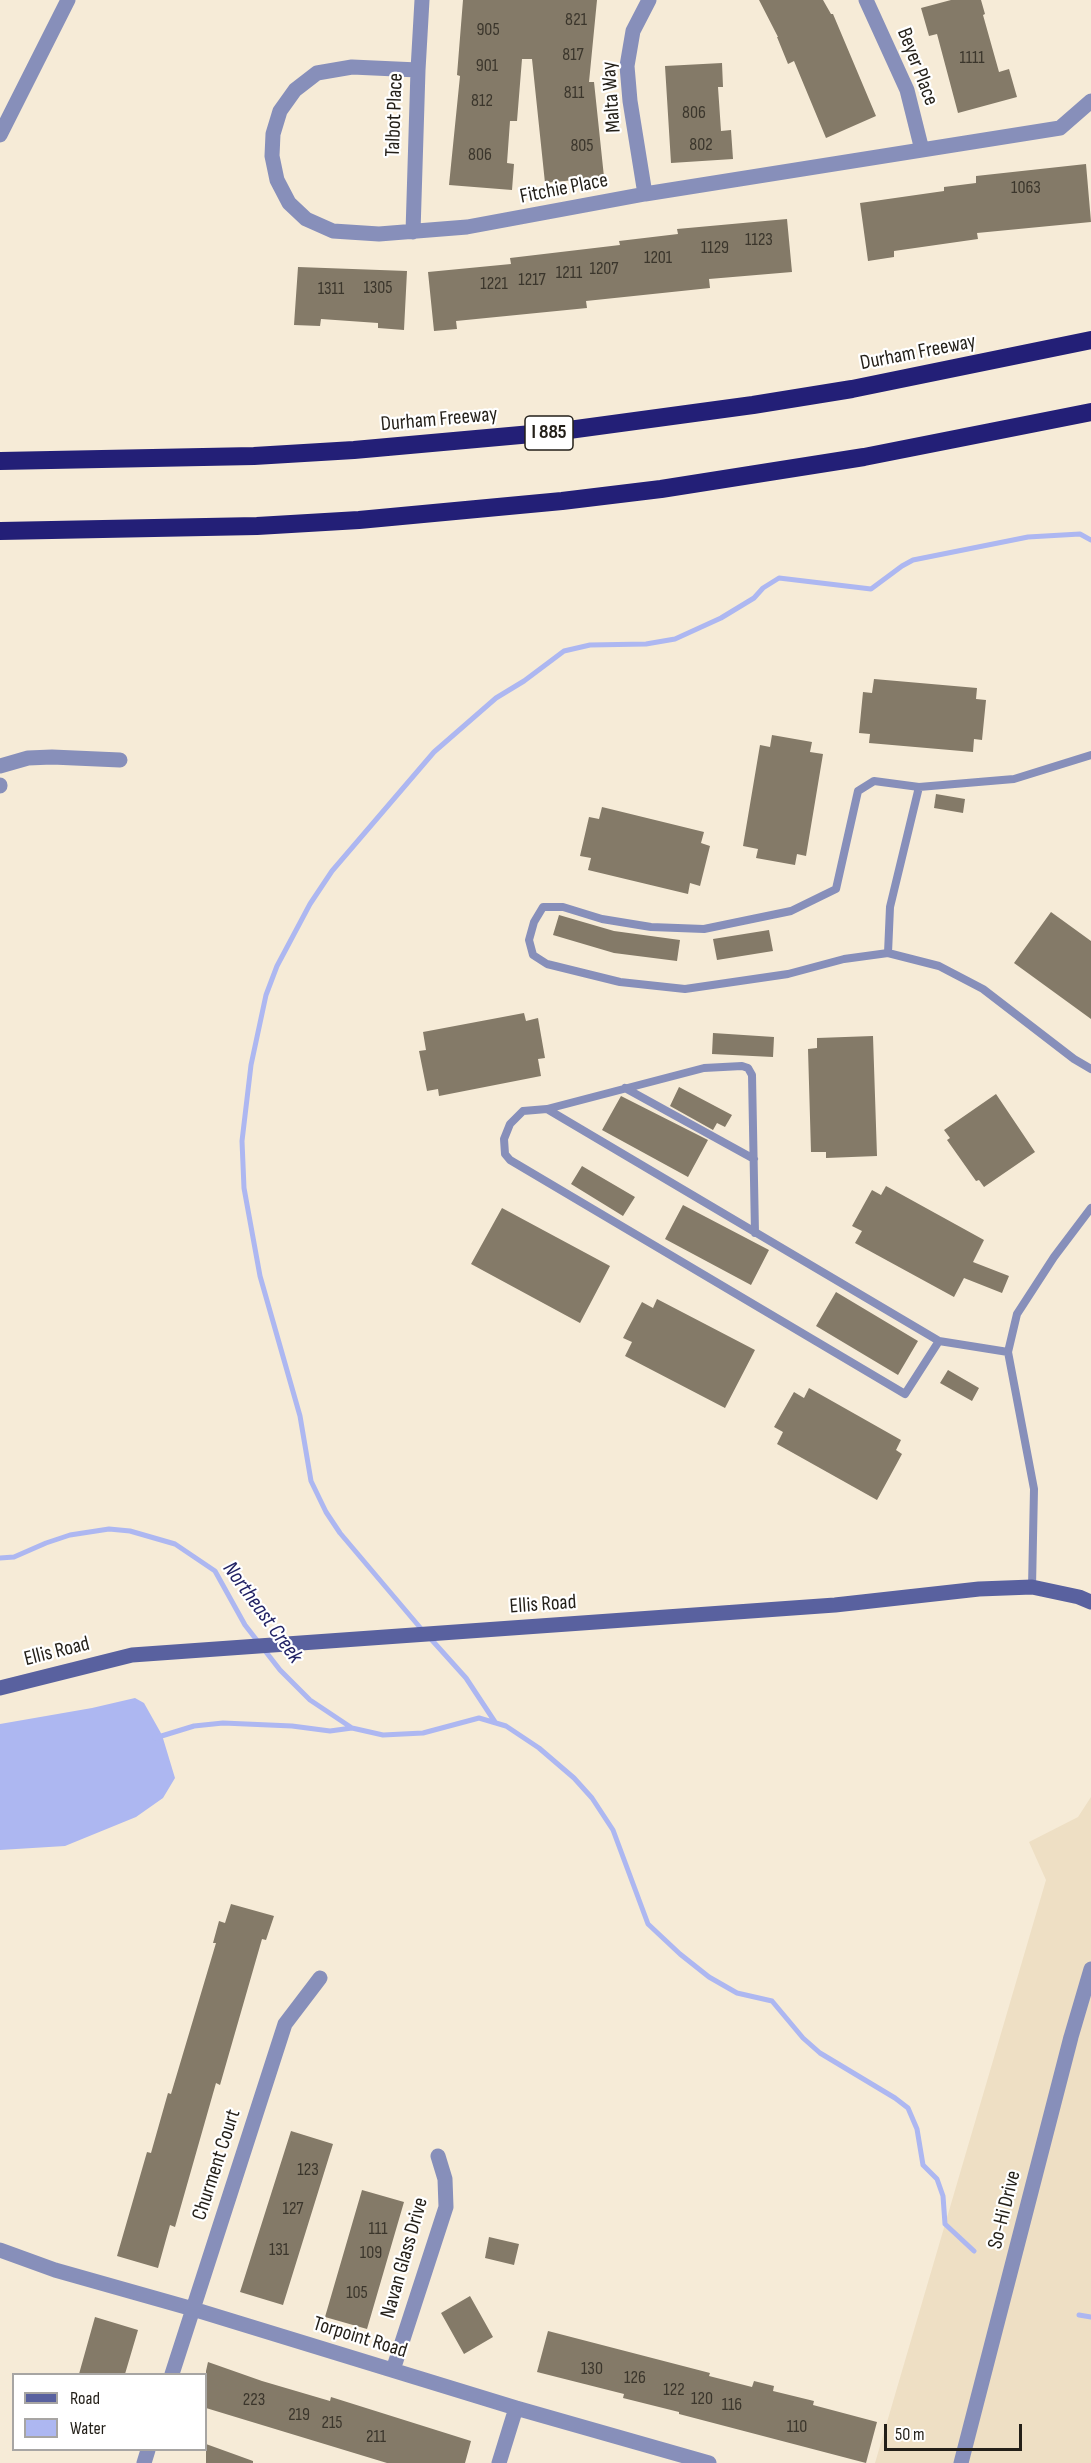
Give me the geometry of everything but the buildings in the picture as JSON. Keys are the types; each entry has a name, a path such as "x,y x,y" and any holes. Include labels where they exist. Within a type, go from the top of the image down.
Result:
{"highway":[{"name":"Durham Freeway","path":"0,461 254,456 354,450 554,432 852,389 1091,340"},
{"path":"0,531 257,526 359,520 561,501 661,489 864,458 1091,411"}],"main road":[{"name":"Ellis Road","path":"0,1688 132,1655 835,1605 979,1589 1032,1587 1079,1597 1091,1602"}],"street":[{"path":"0,135 68,0"},
{"name":"Talbot Place","path":"413,232 422,0"},
{"name":"Malta Way","path":"645,195 630,101 627,66 633,31 650,0"},
{"name":"Beyer Place","path":"866,0 907,90 922,150"},
{"name":"Fitchie Place","path":"418,70 352,67 317,73 295,90 280,111 273,134 272,156 277,180 289,204 306,219 333,231 379,234 467,227 645,195 1060,128 1091,101"},
{"path":"0,766 28,758 120,760"},
{"name":"So-Hi Drive","path":"961,2463 1071,2037 1091,1969"},
{"name":"Churment Court","path":"172,2373 285,2024 320,1978"},
{"name":"Navan Glass Drive","path":"393,2370 446,2206 445,2180 438,2156"},
{"name":"Torpoint Road","path":"0,2250 55,2270 193,2309 516,2408 709,2463"},
{"path":"499,2463 516,2408"}],"lane":[{"path":"1091,755 1014,779 919,787 874,781 858,791 836,889 791,911 704,929 651,927 602,919 563,907 543,907 534,922 529,940 534,955 547,964 620,982 685,989 788,974 843,959 888,953 939,966 983,989 1074,1059 1091,1069"},
{"path":"888,953 890,907 919,787"},
{"path":"755,1233 752,1075 748,1068 742,1066 704,1068 547,1109 523,1111 510,1124 504,1139 505,1154 510,1160 905,1394 939,1341"},
{"path":"625,1088 754,1159"},
{"path":"547,1109 939,1341 1008,1352"},
{"path":"1032,1587 1034,1489 1008,1352 1017,1314 1054,1257 1091,1208"}],"shaded area":[{"path":"1091,1797 1091,2463 875,2463 1046,1880 1029,1842 1078,1817"}],"water":[{"path":"135,1698 144,1703 162,1735 175,1778 163,1798 136,1817 65,1846 0,1850 0,1724"}],"waterway":[{"path":"423,1631 340,1533 326,1512 311,1481 300,1416 260,1276 244,1188 242,1141 251,1065 266,995 277,966 310,904 332,871 434,752 496,698 524,681 564,651 590,645 646,644 675,639 721,618 754,598 763,588 779,578 871,589 913,560 1028,537 1080,534 1091,540"},
{"name":"Northeast Creek","path":"0,1558 14,1557 70,1535 109,1529 130,1531 175,1544 215,1571 245,1625 280,1670 310,1700 352,1728 383,1735 423,1733 479,1718 506,1726 539,1748 574,1778 592,1798 613,1830 648,1924 709,1977 737,1993 772,2001 803,2038 820,2053 908,2108 917,2129 923,2165 937,2179 943,2196 945,2224 974,2251"},
{"path":"430,1638 466,1678 495,1722"},
{"path":"155,1738 194,1726 223,1723 292,1726 330,1731 352,1728"},
{"name":"Northeast Creek","path":"1079,2315 1091,2317"}]}
